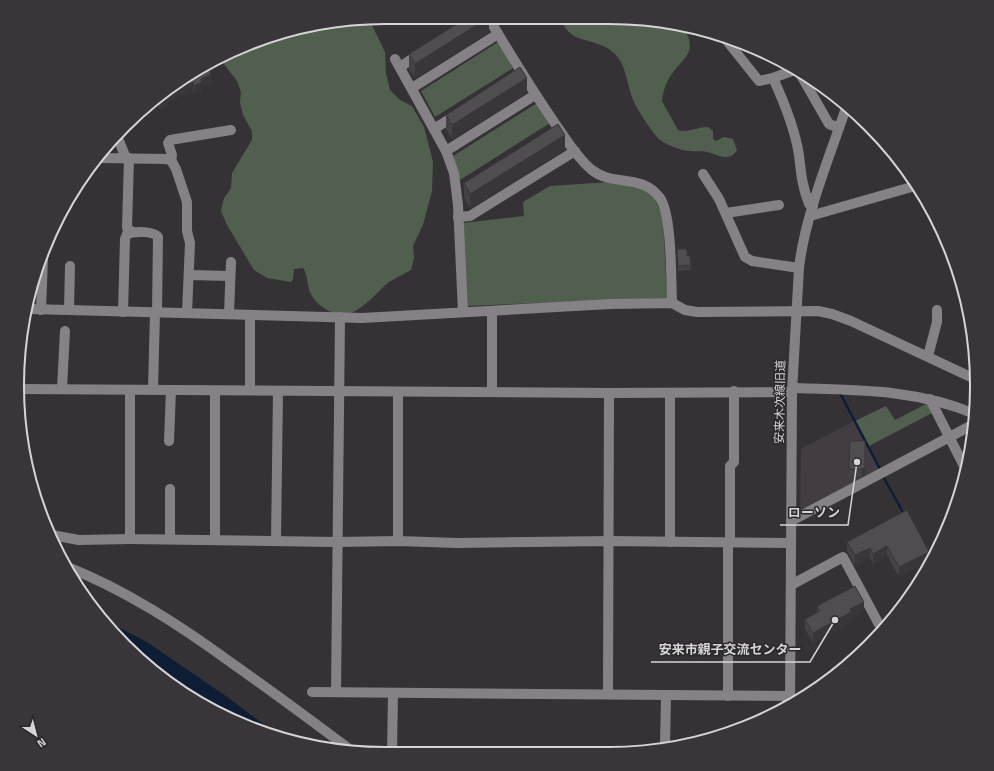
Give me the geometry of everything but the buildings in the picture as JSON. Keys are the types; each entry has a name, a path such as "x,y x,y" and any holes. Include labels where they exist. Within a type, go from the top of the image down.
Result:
{"street":[{"path":"492,24 519,75 536,95 556,131 592,170 604,178 637,181 653,190 661,199 667,214 672,302"},
{"path":"412,88 498,34"},
{"path":"730,45 758,80 773,78 790,72"},
{"path":"433,46 398,63 446,151 460,191 458,217 463,312"},
{"path":"773,78 793,132 799,156 799,168 806,196 812,211 910,187"},
{"path":"804,81 828,124 839,128"},
{"path":"446,151 536,95"},
{"path":"434,129 466,109"},
{"name":"安来木次線旧道","path":"790,698 793,390 799,268 801,250 812,211 845,112"},
{"path":"187,313 190,275 190,243 187,231 187,202 176,169 171,160 172,155 168,143 170,140 231,130"},
{"path":"120,141 128,158 127,228 132,232"},
{"path":"458,217 470,216 575,151"},
{"path":"105,158 171,160"},
{"path":"702,174 719,199 746,257 752,261 799,268"},
{"path":"726,214 778,205"},
{"path":"123,312 125,239 127,234 132,232 152,233 158,237 153,389"},
{"path":"229,314 231,262"},
{"path":"69,310 70,266"},
{"path":"190,275 230,276"},
{"path":"40,278 36,310 362,318 672,302 685,310 697,312 818,311 832,314 928,356 970,376"},
{"path":"928,356 937,322 937,310"},
{"path":"492,311 492,392"},
{"path":"250,315 250,390"},
{"path":"336,692 336,542 340,317"},
{"path":"62,389 65,331"},
{"path":"24,389 609,393 872,390 930,399 969,412"},
{"path":"130,390 130,539"},
{"path":"169,441 171,390"},
{"path":"215,391 215,540"},
{"path":"276,541 278,391"},
{"path":"728,696 730,466 734,462 734,391"},
{"path":"398,392 398,541"},
{"path":"608,693 609,393"},
{"path":"670,393 670,542"},
{"path":"930,399 962,462"},
{"path":"791,521 967,428"},
{"path":"170,489 170,539"},
{"path":"57,535 79,540 170,539 458,543 609,541 791,543"},
{"path":"791,585 843,557 879,625"},
{"path":"74,569 89,575 172,621 293,706 343,744"},
{"path":"312,692 608,693 666,696 728,696 786,701"},
{"path":"392,747 393,693"},
{"path":"665,742 666,696"}],"shaded area":[{"path":"854,421 881,471 800,511 801,449"}],"green space":[{"path":"563,24 632,25 656,27 686,33 690,44 689,50 684,60 668,80 664,89 662,101 678,130 685,131 708,127 713,131 713,139 716,141 724,137 733,139 737,150 735,153 732,156 726,157 705,152 687,151 679,149 659,139 636,105 622,64 615,54 606,47 574,36"},
{"path":"372,25 385,52 386,73 390,90 400,100 412,106 424,127 433,162 432,191 423,225 413,246 414,258 411,270 389,282 356,311 348,314 340,314 331,312 318,304 310,293 306,274 303,268 294,269 293,279 291,282 267,278 254,270 227,225 221,211 224,198 231,188 232,173 252,140 252,131 243,115 240,103 241,92 237,81 223,63 269,43 292,36 338,27"},
{"path":"498,42 513,68 435,117 421,91"},
{"path":"537,103 550,123 460,180 453,156"},
{"path":"624,181 652,192 663,218 667,298 466,306 463,223 524,216 523,202 550,186"},
{"path":"928,403 934,412 869,446 855,421 886,406 895,420"}],"water":[{"path":"116,626 147,642 230,699 268,727 226,710 185,686 147,657"}],"waterway":[{"path":"840,393 880,469"},
{"path":"884,478 904,514"}],"place":[{"name":"ローソン","path":"857,462"},
{"name":"安来市親子交流センター","path":"835,620"}]}
